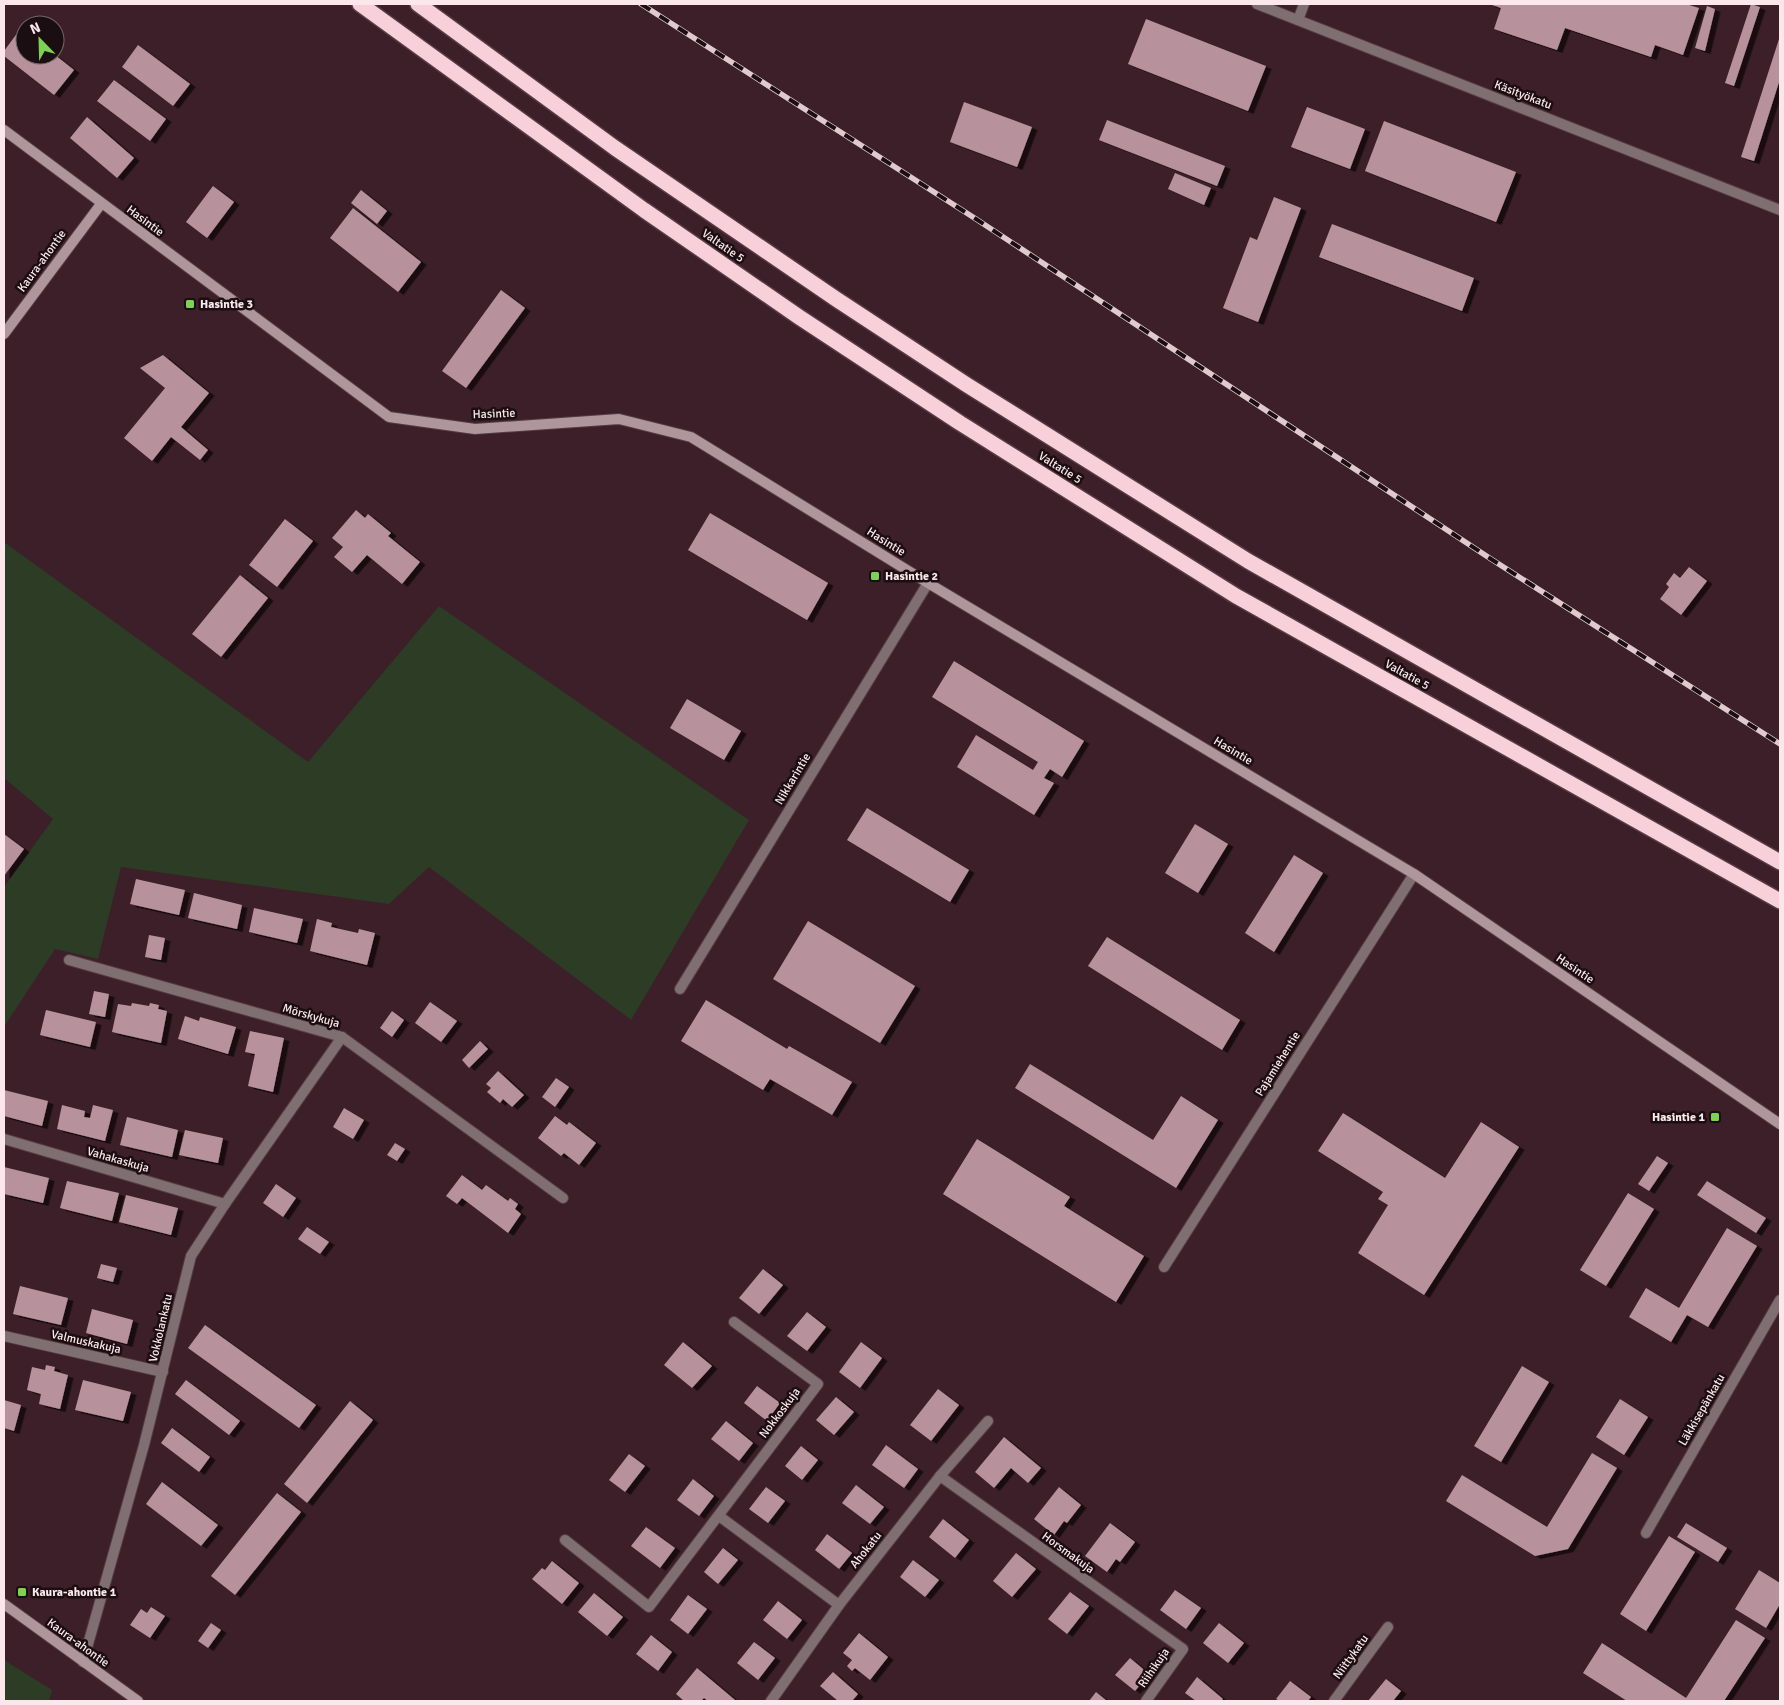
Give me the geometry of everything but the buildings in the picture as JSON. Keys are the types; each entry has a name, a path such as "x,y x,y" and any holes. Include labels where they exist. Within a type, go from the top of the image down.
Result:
{"highway":[{"name":"Valtatie 5","path":"360,4 660,221 799,318 969,428 1236,596 1780,901"},
{"name":"Valtatie 5","path":"418,4 615,148 836,299 967,385 1248,561 1780,862"}],"street":[{"name":"Käsityökatu","path":"1257,4 1780,210"},
{"path":"1298,20 1304,4"},
{"name":"Hasintie","path":"4,130 389,417 475,429 619,419 692,436 928,583 1414,874 1780,1124"},
{"name":"Kaura-ahontie","path":"4,334 101,204"},
{"name":"Nikkarintie","path":"680,989 928,583"},
{"name":"Pajamiehentie","path":"1164,1267 1414,874"},
{"name":"Mörskykuja","path":"69,960 342,1038 563,1198"},
{"name":"Vokkolankatu","path":"83,1662 164,1372 191,1256 225,1204 342,1038"},
{"name":"Vahakaskuja","path":"4,1140 225,1204"},
{"name":"Läkkisepänkatu","path":"1646,1533 1780,1300"},
{"name":"Nokkoskuja","path":"564,1540 649,1607 818,1384 734,1322"},
{"name":"Valmuskakuja","path":"4,1336 164,1372"},
{"name":"Ahokatu","path":"774,1700 839,1605 940,1476 988,1421"},
{"name":"Horsmakuja","path":"940,1476 1183,1649"},
{"path":"719,1516 839,1605"},
{"name":"Kaura-ahontie","path":"4,1604 138,1701"},
{"name":"Niittykatu","path":"1334,1701 1388,1627"},
{"name":"Riihikuja","path":"1146,1701 1183,1649"}],"green space":[{"path":"4,542 308,762 439,606 749,820 631,1020 429,867 389,904 121,867 98,959 55,949 4,1027 4,887 53,819 4,778"},
{"path":"4,1660 52,1690 49,1701 4,1701"}],"railway":[{"path":"641,4 976,219 1491,559 1780,744"}],"place":[{"name":"Hasintie 3","path":"190,304"},
{"name":"Hasintie 2","path":"875,576"},
{"name":"Hasintie 1","path":"1715,1117"},
{"name":"Kaura-ahontie 1","path":"22,1592"}]}
